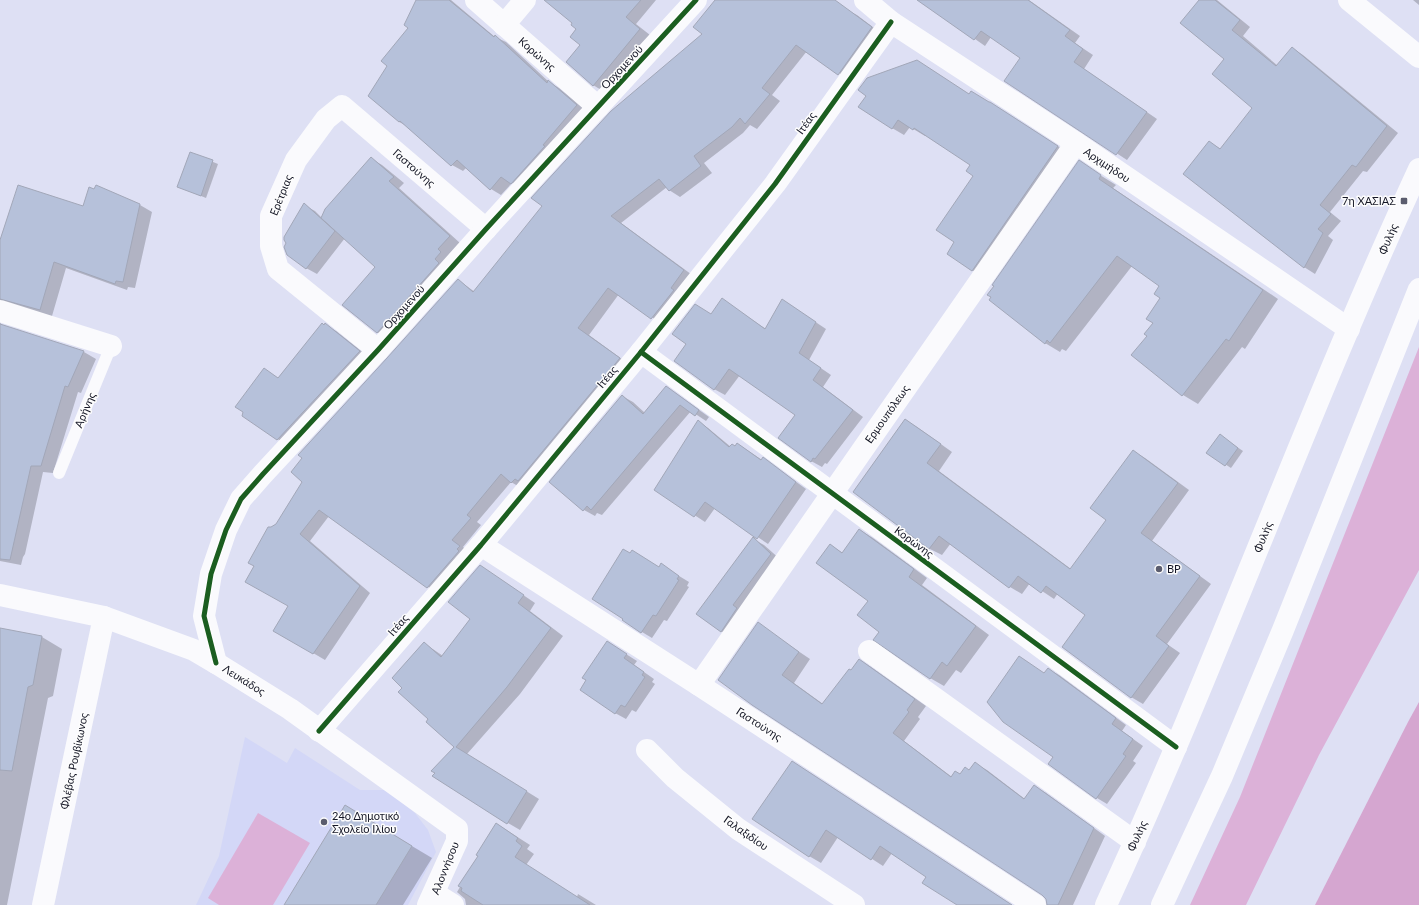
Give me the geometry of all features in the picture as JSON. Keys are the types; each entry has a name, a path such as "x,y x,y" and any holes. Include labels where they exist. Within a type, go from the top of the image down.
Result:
{"street":[{"name":"Κορώνης","path":"476,0 598,107"},
{"path":"504,25 525,0"},
{"name":"Ορχομενού","path":"216,663 204,616 211,574 226,530 241,499 696,0"},
{"name":"Αρχιμήδου","path":"865,0 891,22 1076,143 1349,329"},
{"path":"1349,0 1419,57"},
{"name":"Ιτέας","path":"319,731 481,545 641,352 775,184 891,22"},
{"name":"Γαστούνης","path":"342,106 486,229"},
{"name":"Ερέτριας","path":"342,106 326,119 296,160 271,216 271,246 278,269 378,350"},
{"name":"Ερμουπόλεως","path":"699,685 1076,143"},
{"name":"Φυλής","path":"1106,905 1176,747 1349,329 1419,169"},
{"path":"1162,905 1228,762 1283,630 1419,289"},
{"path":"0,311 111,346"},
{"name":"Κορώνης","path":"641,352 1176,747"},
{"name":"Γαστούνης","path":"481,545 699,685 1035,905"},
{"name":"Λευκάδος","path":"0,595 104,617 194,650 290,709 457,829"},
{"name":"Φλέβας Ρουβίκωνος","path":"43,905 104,617"},
{"path":"869,651 1135,842"},
{"name":"Γαλαξιδίου","path":"646,750 675,778 738,829 854,905"},
{"name":"Αλοννήσου","path":"431,899 457,841 457,829"},
{"path":"431,899 453,905"}],"lane":[{"name":"Αρήνης","path":"59,473 111,346"}],"shaded area":[{"path":"1419,347 1419,570 1319,755 1246,905 1190,905 1240,797"},
{"path":"1419,702 1419,905 1315,905 1408,722"},
{"name":"24ο Δημοτικό Σχολείο Ιλίου","path":"245,737 287,763 295,748 360,790 386,790 415,813 428,830 436,852 408,905 196,905 219,856"},
{"path":"258,813 310,843 273,905 219,905 208,898"}],"building":[{"path":"416,0 449,0 494,37 495,35 547,83 548,80 577,105 543,145 545,146 511,184 501,177 490,190 457,160 451,166 400,121 399,122 368,96 387,66 381,61 408,28 404,25"},
{"path":"544,0 641,0 626,17 640,29 593,86 566,62 580,45 570,37 576,29 571,25 572,23"},
{"path":"715,0 835,0 872,27 838,75 796,45 762,88 770,94 745,124 740,118 732,127 694,156 701,166 669,191 659,179 611,216 684,270 671,288 674,290 651,319 608,288 578,328 620,358 518,481 515,479 511,483 501,474 467,515 471,518 452,540 460,546 457,549 459,551 427,588 319,510 300,534 360,586 313,654 273,631 288,606 245,582 254,566 248,563 268,527 276,524 302,482 291,472 302,458 298,455 458,279 473,292 542,206 531,198 611,111 702,34 693,27"},
{"path":"917,0 1028,0 1070,30 1065,36 1083,49 1074,62 1147,112 1116,155 1004,81 1020,58 981,31 974,40"},
{"path":"1199,0 1215,0 1240,20 1232,30 1276,66 1292,47 1387,126 1356,167 1352,165 1320,205 1331,214 1318,229 1323,233 1304,268 1183,174 1209,141 1220,149 1252,108 1212,74 1224,59 1180,23"},
{"path":"917,60 969,94 971,91 990,102 1058,146 972,271 947,254 954,242 936,230 973,176 966,171 970,165 914,128 913,130 898,120 892,129 858,107 866,96 858,90 867,78"},
{"path":"190,152 213,160 201,196 177,187"},
{"path":"371,157 394,177 389,181 450,236 438,249 441,252 435,259 439,263 377,333 342,305 375,267 321,218 325,209"},
{"path":"1079,160 1101,175 1099,179 1263,290 1229,341 1226,339 1182,396 1131,355 1147,336 1144,334 1153,323 1146,319 1160,298 1154,294 1159,286 1117,256 1050,343 1047,340 1045,344 989,300 991,297 987,295 994,286 992,285"},
{"path":"18,185 83,206 89,187 94,189 96,185 140,204 123,282 116,281 115,284 54,262 40,310 0,299 0,240"},
{"path":"304,203 335,231 306,269 287,255 284,247 286,243 284,237"},
{"path":"722,298 765,329 782,299 816,322 799,353 821,368 813,380 853,410 815,459 813,458 811,462 778,438 795,415 729,369 714,390 674,361 686,344 672,334 695,304 711,314"},
{"path":"322,323 324,325 325,323 360,351 277,440 242,416 243,412 235,407 264,368 278,378"},
{"path":"0,324 84,351 68,387 65,386 41,466 31,466 10,560 0,559"},
{"path":"666,386 699,410 695,416 680,405 591,510 587,506 583,511 549,482 622,395 643,414"},
{"path":"905,419 941,444 927,463 1070,569 1106,520 1090,508 1133,450 1178,483 1141,533 1200,576 1156,636 1169,646 1131,698 1062,647 1085,615 1046,586 1041,593 1018,576 1009,588 939,536 929,549 853,492"},
{"path":"698,420 729,447 732,444 735,446 737,443 761,460 763,457 796,482 757,539 705,502 694,517 654,490"},
{"path":"1220,434 1238,448 1225,466 1206,453"},
{"path":"859,529 914,569 909,577 976,626 947,666 942,662 930,679 873,640 879,632 857,615 868,601 816,563 830,544 842,553"},
{"path":"753,537 771,554 733,605 737,608 721,632 696,614"},
{"path":"623,549 630,553 632,550 659,567 661,563 679,576 677,579 679,580 656,616 653,615 641,633 622,620 623,619 592,599"},
{"path":"480,565 524,595 518,603 551,628 507,687 456,747 527,791 507,824 432,776 435,773 431,771 454,747 426,722 428,719 398,692 402,688 392,678 424,642 441,657 470,619 448,602"},
{"path":"758,622 799,652 782,675 822,704 849,669 851,670 859,659 915,699 907,710 909,712 893,733 951,777 955,771 960,774 965,767 969,770 975,762 1024,799 1034,785 1094,828 1058,905 1047,905 1046,899 1042,895 752,705 718,680"},
{"path":"0,628 42,636 33,685 28,687 12,771 0,770"},
{"path":"607,641 627,654 624,658 644,672 642,675 645,677 625,707 621,705 615,714 580,690 586,680 582,678"},
{"path":"1019,656 1044,673 1048,668 1116,718 1112,724 1133,739 1123,754 1126,756 1096,799 1048,764 1053,757 1003,722 987,702"},
{"path":"792,761 1012,905 957,905 922,883 926,877 880,846 871,860 826,830 809,857 752,819"},
{"path":"345,805 412,846 376,905 284,905"},
{"path":"496,823 518,838 516,841 522,846 515,857 590,905 483,905 461,891 462,888 458,886 478,856 476,855"}],"cycle path":[{"path":"216,663 204,616 211,574 226,530 241,499 696,0"},
{"path":"319,731 481,545 641,352 775,184 891,22"},
{"path":"641,352 1176,747"}],"place":[{"name":"7η ΧΑΣΙΑΣ","path":"1404,201"},
{"name":"BP","path":"1159,569"},
{"name":"24ο Δημοτικό Σχολείο Ιλίου","path":"324,822"}]}
